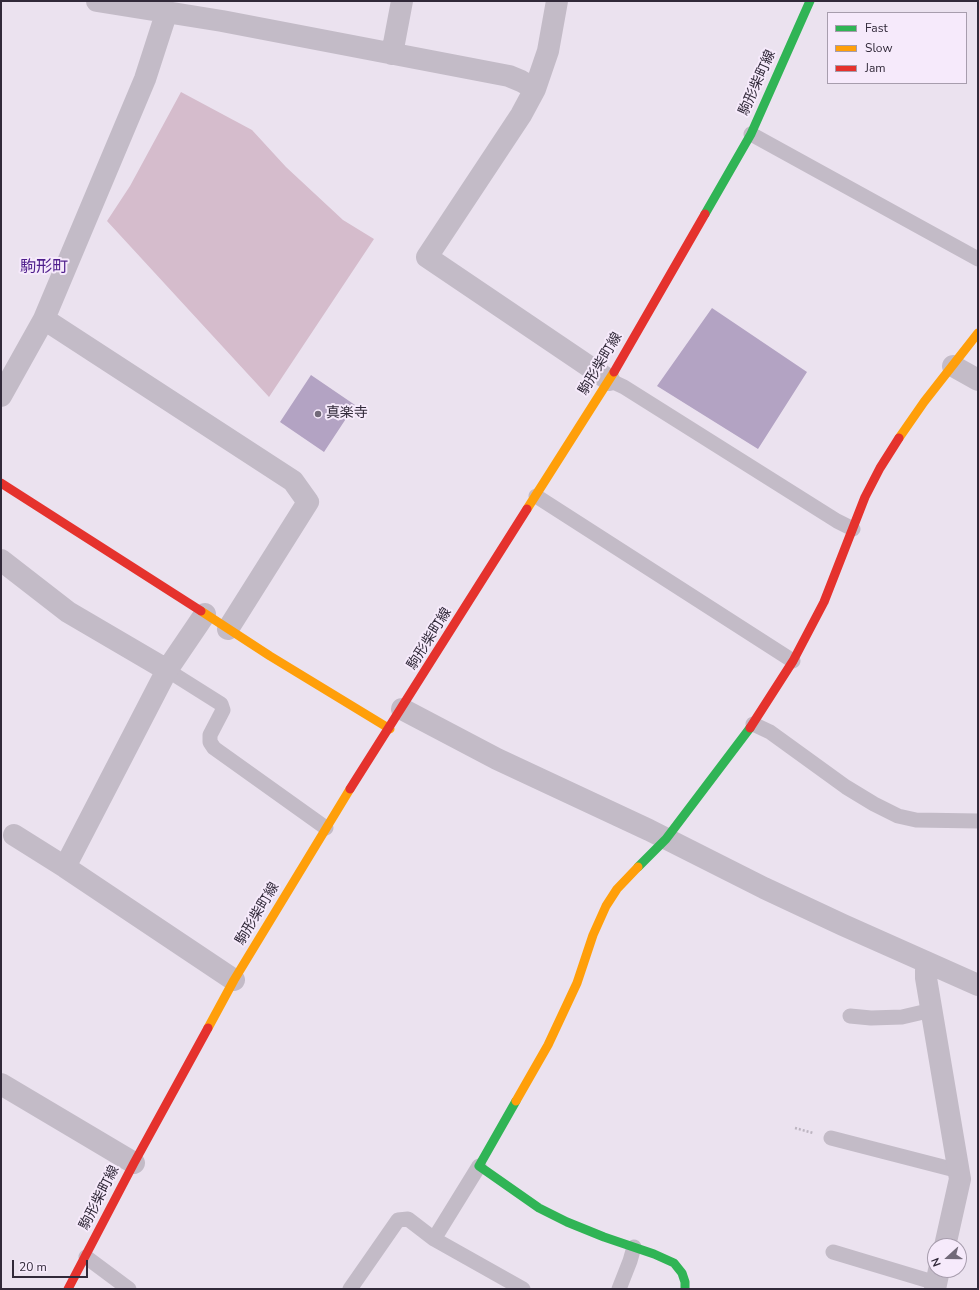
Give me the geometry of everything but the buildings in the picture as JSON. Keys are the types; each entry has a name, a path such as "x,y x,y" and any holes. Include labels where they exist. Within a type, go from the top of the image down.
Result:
{"street":[{"path":"97,1 167,11 509,76 536,90"},
{"path":"392,54 402,1"},
{"path":"557,1 548,51 536,90 521,115 426,257 609,380"},
{"name":"駒形柴町線","path":"68,1289 134,1163 234,980 326,828 390,729 609,380 751,134 810,1"},
{"path":"1,396 44,319 145,79 167,11"},
{"path":"44,319 293,480 308,502 228,629"},
{"path":"685,1289 685,1282 682,1273 674,1264 634,1247 567,1222 539,1208 479,1166 548,1045 577,983 593,935 606,906 617,889 666,839 753,724 793,661 824,602 865,497 880,468 920,408 978,333"},
{"path":"953,366 978,380"},
{"path":"1,483 228,629 390,729"},
{"path":"1,560 68,612 167,670"},
{"path":"65,867 167,670 205,614"},
{"path":"402,709 497,759 666,839 771,891 926,962 978,984"},
{"path":"14,835 65,867 234,980"},
{"path":"926,962 926,978 960,1179 947,1238"},
{"path":"1,1084 134,1163"}],"lane":[{"path":"751,134 978,259"},
{"path":"609,380 624,386 837,521 853,529"},
{"path":"536,496 793,661"},
{"path":"167,670 221,704 223,710 210,735 210,742 214,748 326,828"},
{"path":"753,724 770,732 846,787 874,804 898,816 916,820 978,821"},
{"path":"850,1016 871,1018 902,1017 932,1010"},
{"path":"831,1138 959,1170"},
{"path":"434,1240 479,1166"},
{"path":"350,1289 398,1220 408,1218 434,1240 523,1289"},
{"path":"619,1289 634,1247"},
{"path":"833,1252 937,1281"},
{"path":"86,1257 129,1289"}],"shaded area":[{"path":"181,92 252,130 286,167 343,220 374,239 269,397 107,221 130,186"}],"traffic: fast":[{"path":"705,214 751,134 810,1"},
{"path":"638,867 666,839 750,728"},
{"path":"516,1101 479,1166 539,1208 567,1222 604,1237 654,1254 674,1263 682,1273 685,1282 685,1289"}],"traffic: slow":[{"path":"899,438 924,402 978,333"},
{"path":"527,509 614,372"},
{"path":"201,611 270,656 390,729"},
{"path":"208,1028 234,980 350,789"},
{"path":"516,1101 548,1045 577,983 593,935 606,906 617,889 638,867"}],"traffic: jam":[{"path":"614,372 705,214"},
{"path":"750,728 793,661 824,602 865,497 880,468 899,438"},
{"path":"1,483 201,611"},
{"path":"350,789 527,509"},
{"path":"68,1289 134,1163 208,1028"}],"place":[{"name":"真楽寺","path":"318,414"}],"district":[{"name":"駒形町","path":"44,268"}]}
